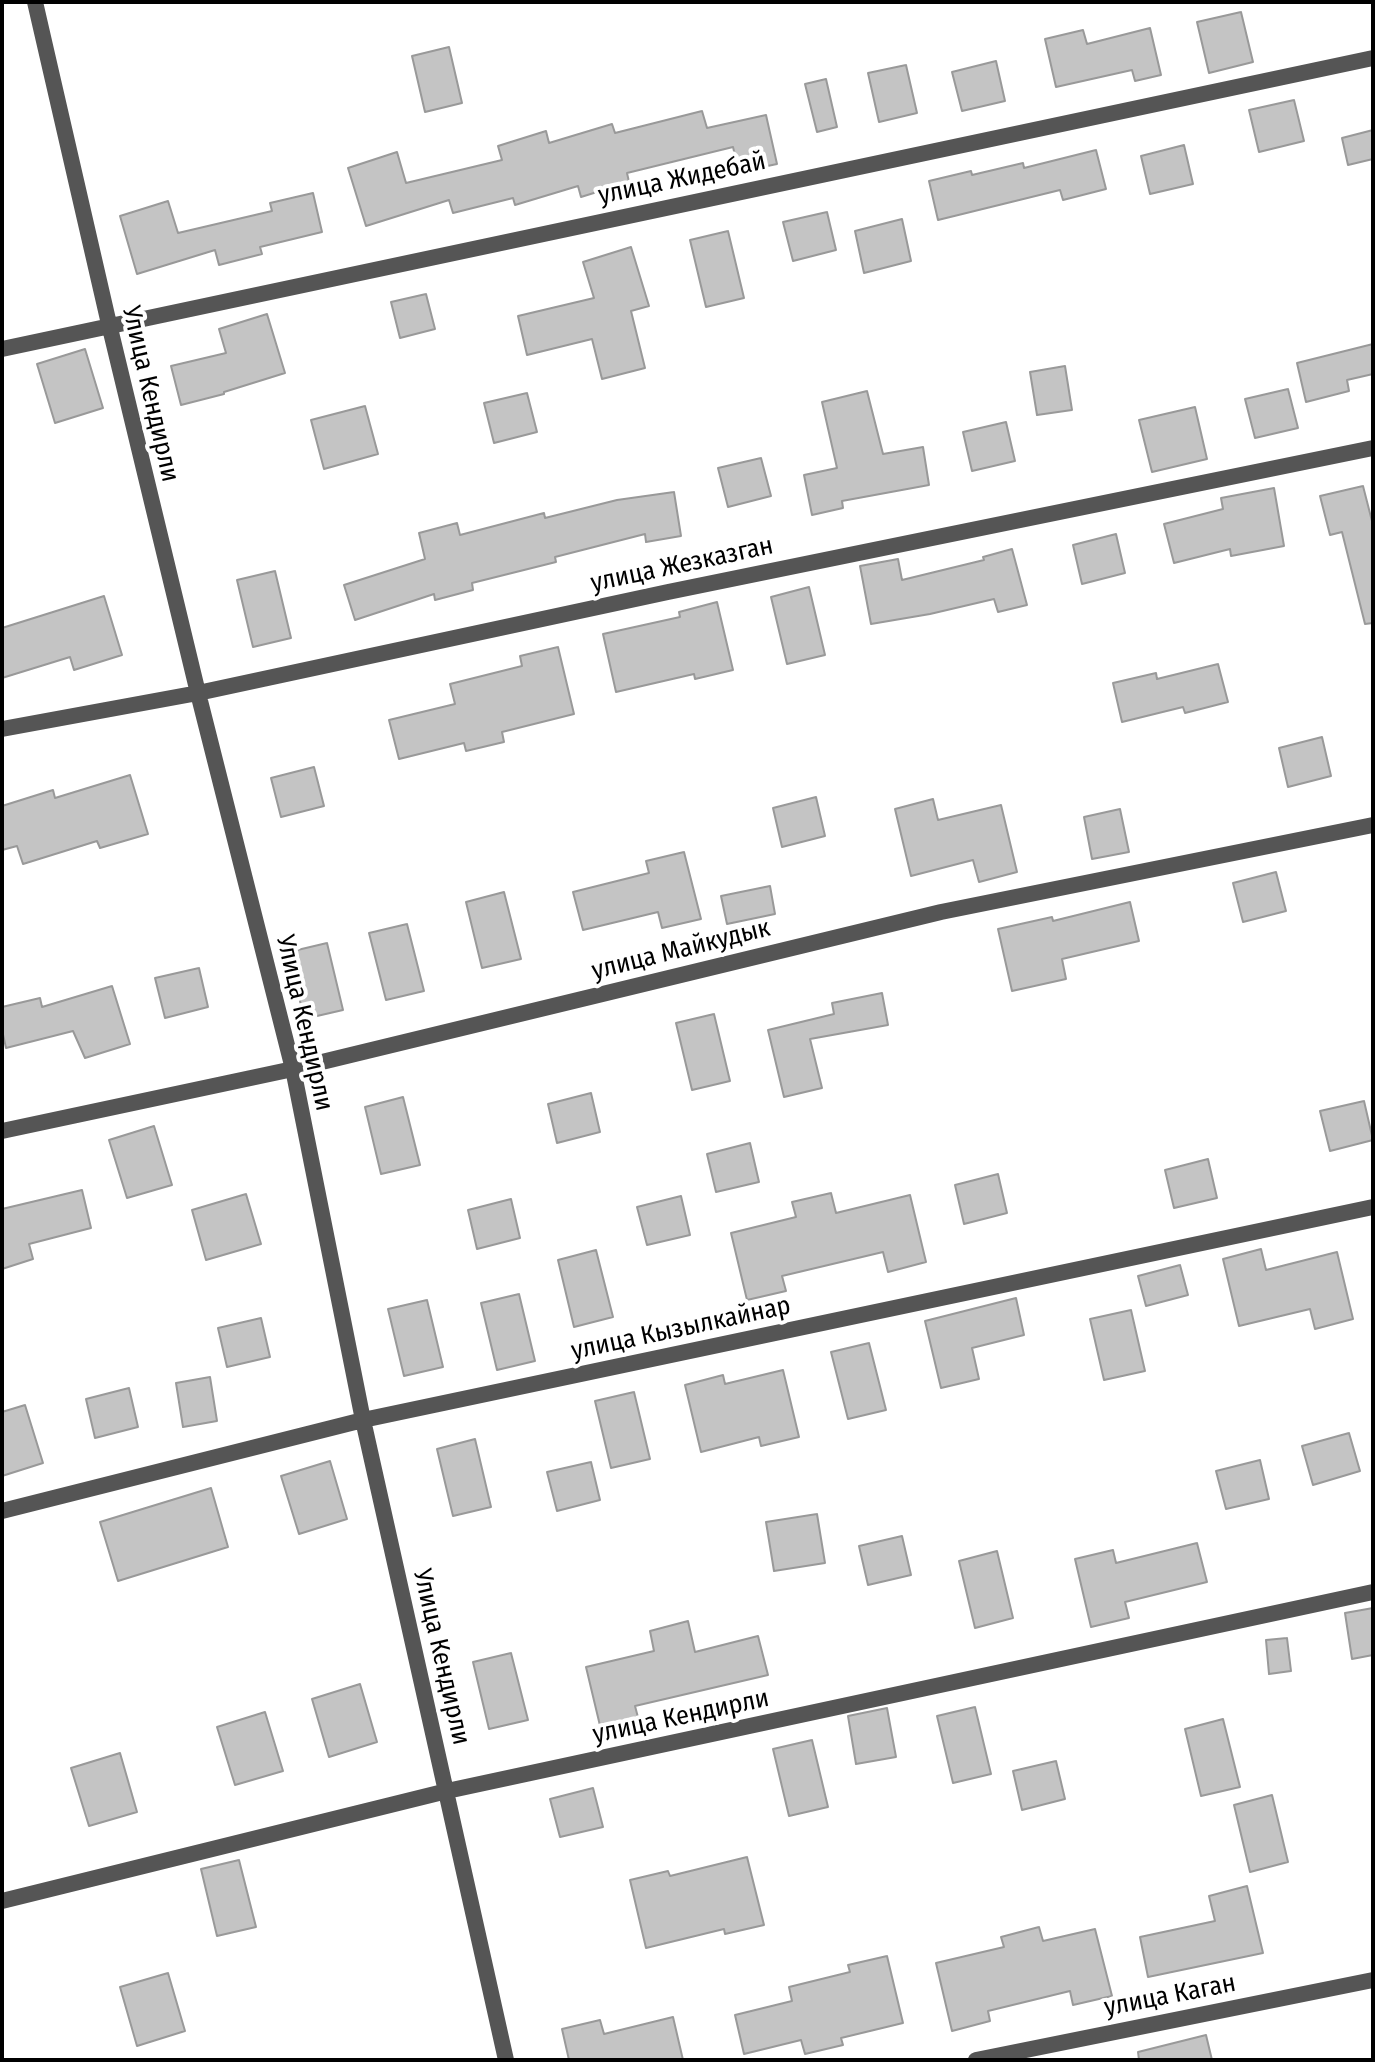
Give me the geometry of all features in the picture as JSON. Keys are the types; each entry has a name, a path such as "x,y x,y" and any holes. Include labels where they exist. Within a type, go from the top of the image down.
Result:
{"street":[{"name":"Улица Кендирли","path":"35,2 198,693 293,1069 363,1420 506,2060"},
{"name":"улица Жидебай","path":"2,349 1373,58"},
{"name":"улица Жезказган","path":"2,729 198,693 668,592 1373,448"},
{"name":"улица Майкудык","path":"2,1131 293,1069 941,912 1373,825"},
{"name":"улица Кызылкайнар","path":"2,1511 363,1420 1373,1207"},
{"name":"улица Кендирли","path":"2,1901 447,1791 1373,1592"},
{"name":"улица Каган","path":"976,2060 1373,1980"}],"building":[{"path":"1241,12 1253,62 1209,73 1197,22"},
{"path":"1150,28 1161,75 1135,81 1132,70 1056,87 1045,39 1083,30 1087,44"},
{"path":"449,47 462,103 425,112 412,56"},
{"path":"996,61 1005,101 962,111 952,72"},
{"path":"906,65 917,113 879,122 868,73"},
{"path":"826,79 837,127 817,132 805,84"},
{"path":"1294,100 1304,141 1259,152 1249,110"},
{"path":"702,111 707,128 766,115 777,164 739,172 733,147 627,173 629,182 581,197 578,186 515,205 513,198 453,213 449,200 366,226 348,168 397,152 406,183 502,160 498,146 546,131 549,143 612,124 615,133"},
{"path":"1373,130 1373,159 1348,165 1342,138"},
{"path":"1184,145 1193,184 1150,194 1141,156"},
{"path":"1096,150 1106,189 1063,200 1060,190 938,220 929,181 1023,163 1024,168"},
{"path":"313,193 322,232 260,247 262,254 219,265 215,250 137,274 120,216 168,201 178,233 272,211 270,203"},
{"path":"827,212 836,250 793,261 783,222"},
{"path":"902,219 911,261 864,273 855,231"},
{"path":"728,231 744,298 706,307 690,240"},
{"path":"631,247 649,306 631,311 645,368 602,379 592,339 527,355 518,316 594,298 583,262"},
{"path":"426,294 435,329 400,338 391,302"},
{"path":"267,314 285,373 181,405 171,366 226,353 219,329"},
{"path":"1373,344 1373,374 1347,380 1349,391 1306,402 1297,363"},
{"path":"85,349 103,408 55,423 37,364"},
{"path":"1065,366 1072,410 1037,415 1030,372"},
{"path":"1288,389 1298,428 1255,438 1245,399"},
{"path":"867,391 883,454 923,447 929,485 842,501 843,508 812,515 804,475 837,468 822,402"},
{"path":"527,393 537,432 494,443 484,403"},
{"path":"365,406 378,454 324,469 311,420"},
{"path":"1195,407 1207,459 1152,472 1139,420"},
{"path":"1006,422 1015,461 972,471 963,432"},
{"path":"761,458 771,496 728,507 718,468"},
{"path":"1363,486 1373,525 1373,623 1365,624 1342,532 1330,535 1320,496"},
{"path":"1274,488 1284,546 1231,556 1230,549 1174,563 1164,524 1223,509 1221,498"},
{"path":"674,492 681,536 646,542 645,534 555,557 556,562 472,583 473,590 435,600 434,594 355,620 344,585 425,559 419,533 457,523 460,535 544,513 545,518 617,500"},
{"path":"1116,534 1125,573 1082,584 1073,545"},
{"path":"1012,549 1027,605 998,612 994,599 871,624 860,566 898,559 902,580 984,560 983,557"},
{"path":"275,571 291,638 253,647 237,580"},
{"path":"809,587 825,655 787,664 771,597"},
{"path":"104,596 122,655 74,670 70,657 2,678 2,628"},
{"path":"717,602 733,670 695,679 694,674 616,692 603,634 680,617 679,612"},
{"path":"558,647 574,714 502,732 504,742 466,751 464,743 399,759 389,720 455,704 450,684 522,666 520,656"},
{"path":"1218,664 1228,702 1185,713 1183,707 1122,722 1113,683 1156,673 1157,679"},
{"path":"1322,737 1331,776 1288,787 1279,748"},
{"path":"314,767 324,806 281,817 271,778"},
{"path":"130,775 148,834 100,848 97,841 23,864 17,846 2,850 2,806 53,790 55,798"},
{"path":"816,797 825,836 782,847 773,808"},
{"path":"933,799 938,820 1001,805 1017,872 979,882 973,860 911,876 895,809"},
{"path":"1120,809 1129,852 1092,859 1084,817"},
{"path":"684,852 701,919 662,928 658,912 583,930 573,892 649,873 646,861"},
{"path":"1276,872 1286,911 1243,922 1233,883"},
{"path":"770,886 775,914 727,924 721,896"},
{"path":"504,892 521,959 482,968 466,902"},
{"path":"1130,902 1139,941 1062,959 1066,979 1012,991 998,929 1052,917 1053,921"},
{"path":"407,924 424,991 386,1000 369,933"},
{"path":"327,943 343,1010 304,1019 289,952"},
{"path":"199,968 208,1007 165,1018 155,978"},
{"path":"112,986 130,1044 85,1058 73,1031 6,1048 2,1007 40,998 42,1007"},
{"path":"882,993 888,1025 810,1039 822,1088 784,1097 768,1030 834,1014 832,1003"},
{"path":"714,1014 730,1081 692,1090 676,1023"},
{"path":"591,1093 600,1132 557,1143 548,1104"},
{"path":"403,1097 420,1165 381,1174 365,1107"},
{"path":"1364,1101 1373,1140 1330,1151 1320,1111"},
{"path":"154,1126 172,1185 127,1198 109,1140"},
{"path":"750,1143 759,1182 716,1192 707,1154"},
{"path":"1208,1159 1217,1198 1174,1208 1165,1170"},
{"path":"998,1174 1007,1213 964,1224 955,1185"},
{"path":"82,1190 91,1228 29,1244 33,1259 2,1269 2,1209"},
{"path":"831,1193 836,1213 910,1195 926,1262 888,1272 883,1252 782,1276 786,1291 747,1300 731,1233 796,1217 792,1202"},
{"path":"246,1194 261,1244 206,1260 192,1210"},
{"path":"681,1196 690,1235 647,1245 637,1207"},
{"path":"511,1199 520,1238 477,1249 468,1210"},
{"path":"1261,1249 1266,1270 1337,1252 1353,1319 1315,1329 1310,1309 1239,1326 1223,1259"},
{"path":"596,1250 613,1317 574,1327 558,1260"},
{"path":"1180,1265 1188,1295 1146,1306 1138,1276"},
{"path":"519,1294 535,1361 497,1370 481,1303"},
{"path":"1016,1298 1024,1335 972,1348 979,1379 941,1388 925,1321"},
{"path":"427,1300 443,1367 404,1376 388,1309"},
{"path":"1131,1310 1145,1371 1104,1380 1090,1319"},
{"path":"261,1318 270,1357 227,1367 218,1328"},
{"path":"869,1343 886,1410 848,1419 831,1352"},
{"path":"783,1370 799,1437 761,1446 759,1437 701,1452 685,1385 723,1375 725,1384"},
{"path":"210,1377 217,1421 183,1427 176,1383"},
{"path":"129,1388 138,1427 95,1438 86,1399"},
{"path":"634,1392 650,1459 611,1468 595,1401"},
{"path":"25,1405 43,1463 2,1476 2,1412"},
{"path":"1349,1433 1360,1471 1313,1485 1302,1446"},
{"path":"475,1439 491,1507 453,1516 437,1449"},
{"path":"1260,1460 1269,1499 1226,1509 1216,1471"},
{"path":"330,1461 347,1519 299,1534 281,1476"},
{"path":"591,1462 600,1500 557,1511 547,1472"},
{"path":"211,1488 228,1547 118,1581 100,1522"},
{"path":"817,1514 825,1563 774,1571 766,1522"},
{"path":"902,1536 911,1575 868,1585 859,1546"},
{"path":"1197,1543 1207,1582 1125,1602 1129,1618 1091,1627 1075,1559 1113,1550 1116,1563"},
{"path":"997,1551 1013,1618 975,1628 959,1561"},
{"path":"1373,1608 1373,1655 1352,1659 1345,1613"},
{"path":"688,1621 695,1652 758,1636 768,1675 635,1706 640,1725 602,1734 586,1667 654,1651 650,1631"},
{"path":"1287,1638 1291,1671 1269,1674 1266,1640"},
{"path":"511,1653 528,1720 489,1729 473,1662"},
{"path":"360,1684 377,1742 329,1757 312,1699"},
{"path":"975,1707 991,1774 953,1783 937,1716"},
{"path":"887,1708 896,1757 856,1764 848,1716"},
{"path":"265,1712 283,1771 235,1785 217,1727"},
{"path":"1223,1719 1240,1787 1201,1796 1185,1729"},
{"path":"812,1740 828,1807 789,1816 773,1749"},
{"path":"120,1753 137,1812 89,1826 71,1768"},
{"path":"1056,1761 1065,1799 1022,1810 1013,1771"},
{"path":"593,1788 603,1827 560,1837 550,1799"},
{"path":"1272,1795 1288,1862 1250,1872 1234,1805"},
{"path":"747,1857 764,1925 725,1934 724,1929 646,1948 630,1880 668,1871 670,1876"},
{"path":"239,1860 256,1927 217,1936 201,1869"},
{"path":"1247,1886 1263,1953 1148,1977 1140,1937 1215,1921 1209,1896"},
{"path":"1039,1927 1043,1941 1095,1929 1112,1996 1073,2005 1070,1991 988,2011 990,2021 952,2031 936,1963 1004,1947 1001,1937"},
{"path":"887,1956 903,2023 841,2038 843,2045 805,2054 801,2040 744,2054 735,2015 792,2001 789,1987 850,1972 848,1965"},
{"path":"168,1973 185,2031 137,2046 120,1987"},
{"path":"673,2017 683,2060 569,2060 562,2029 600,2020 604,2034"},
{"path":"1206,2035 1212,2060 1139,2060 1138,2052"}]}
